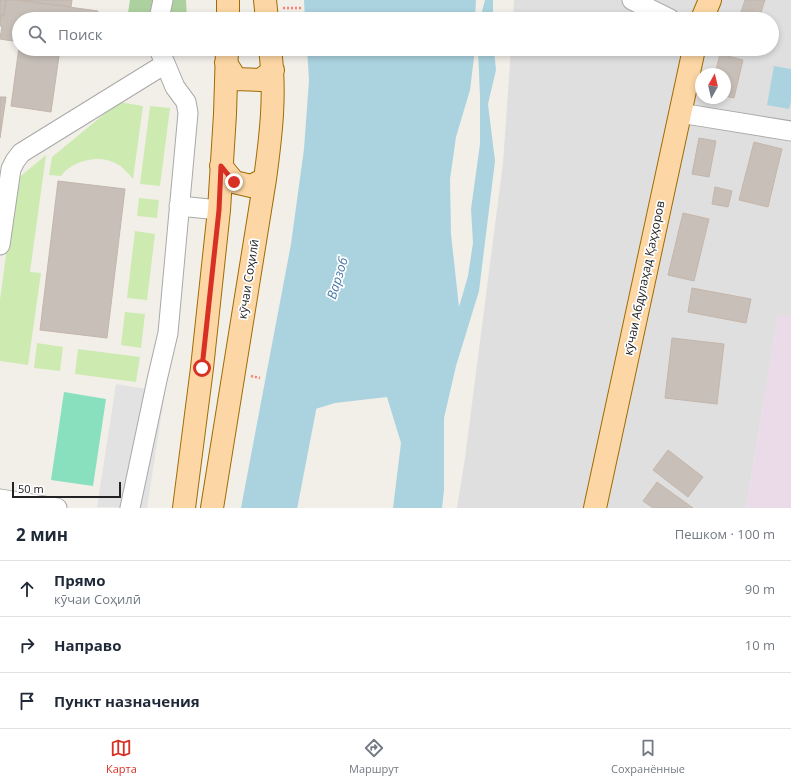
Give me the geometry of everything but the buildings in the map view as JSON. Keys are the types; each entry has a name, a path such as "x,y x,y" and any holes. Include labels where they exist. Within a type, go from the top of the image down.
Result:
{"main road":[{"path":"228,0 228,12"},
{"path":"264,0 266,12"},
{"path":"705,12 710,0"},
{"path":"227,56 236,79 261,80 273,70"},
{"path":"184,508 202,368 219,210 227,56"},
{"name":"кӯчаи Соҳилӣ","path":"212,508 265,179 272,124 273,70 271,56"},
{"name":"кӯчаи Абдулаҳад Қаҳҳоров","path":"595,508 692,56"},
{"path":"221,166 234,182 251,186 265,179"}],"street":[{"path":"160,12 163,0"},
{"path":"632,0 656,12"},
{"path":"0,245 11,169 21,153 162,56 175,87 186,102 188,114 168,333 130,508"},
{"path":"680,113 791,131"},
{"path":"179,206 219,210"},
{"path":"0,499 57,508"}],"shaded area":[{"path":"514,0 791,0 791,316 778,316 746,508 457,508 465,458 503,163 511,56 779,56 779,12 513,12"},
{"path":"778,315 791,316 791,508 746,508"},
{"path":"116,384 165,392 147,508 97,507"}],"green space":[{"path":"130,0 186,0 187,12 128,12"},
{"path":"119,102 143,106 133,179 119,165 103,159 87,160 72,166 61,176 49,175 52,157"},
{"path":"150,106 170,108 160,186 140,184"},
{"path":"46,155 30,272 41,273 28,365 0,361 0,300 16,180"},
{"path":"139,198 159,200 157,218 137,216"},
{"path":"135,231 155,234 147,300 127,298"},
{"path":"125,312 145,314 141,348 121,345"},
{"path":"37,343 63,347 60,371 34,368"},
{"path":"78,349 140,357 136,382 75,374"},
{"path":"64,392 106,399 93,486 51,480"}],"water":[{"path":"304,0 476,0 475,12 305,12"},
{"path":"485,0 493,0 493,12 482,12"},
{"path":"307,56 474,56 470,90 456,137 450,179 451,234 459,307 468,276 473,243 471,209 480,144 478,56 495,56 496,70 488,104 495,161 479,291 456,366 444,418 444,490 442,508 393,508 401,443 387,397 335,403 289,417 290,452 287,508 241,508 291,244 304,149 309,80"},
{"path":"774,66 791,69 791,101 789,109 767,105"}],"waterway":[{"name":"Варзоб","path":"284,508 309,378"}],"route":[{"path":"202,368 219,210 221,166 234,182"}]}
